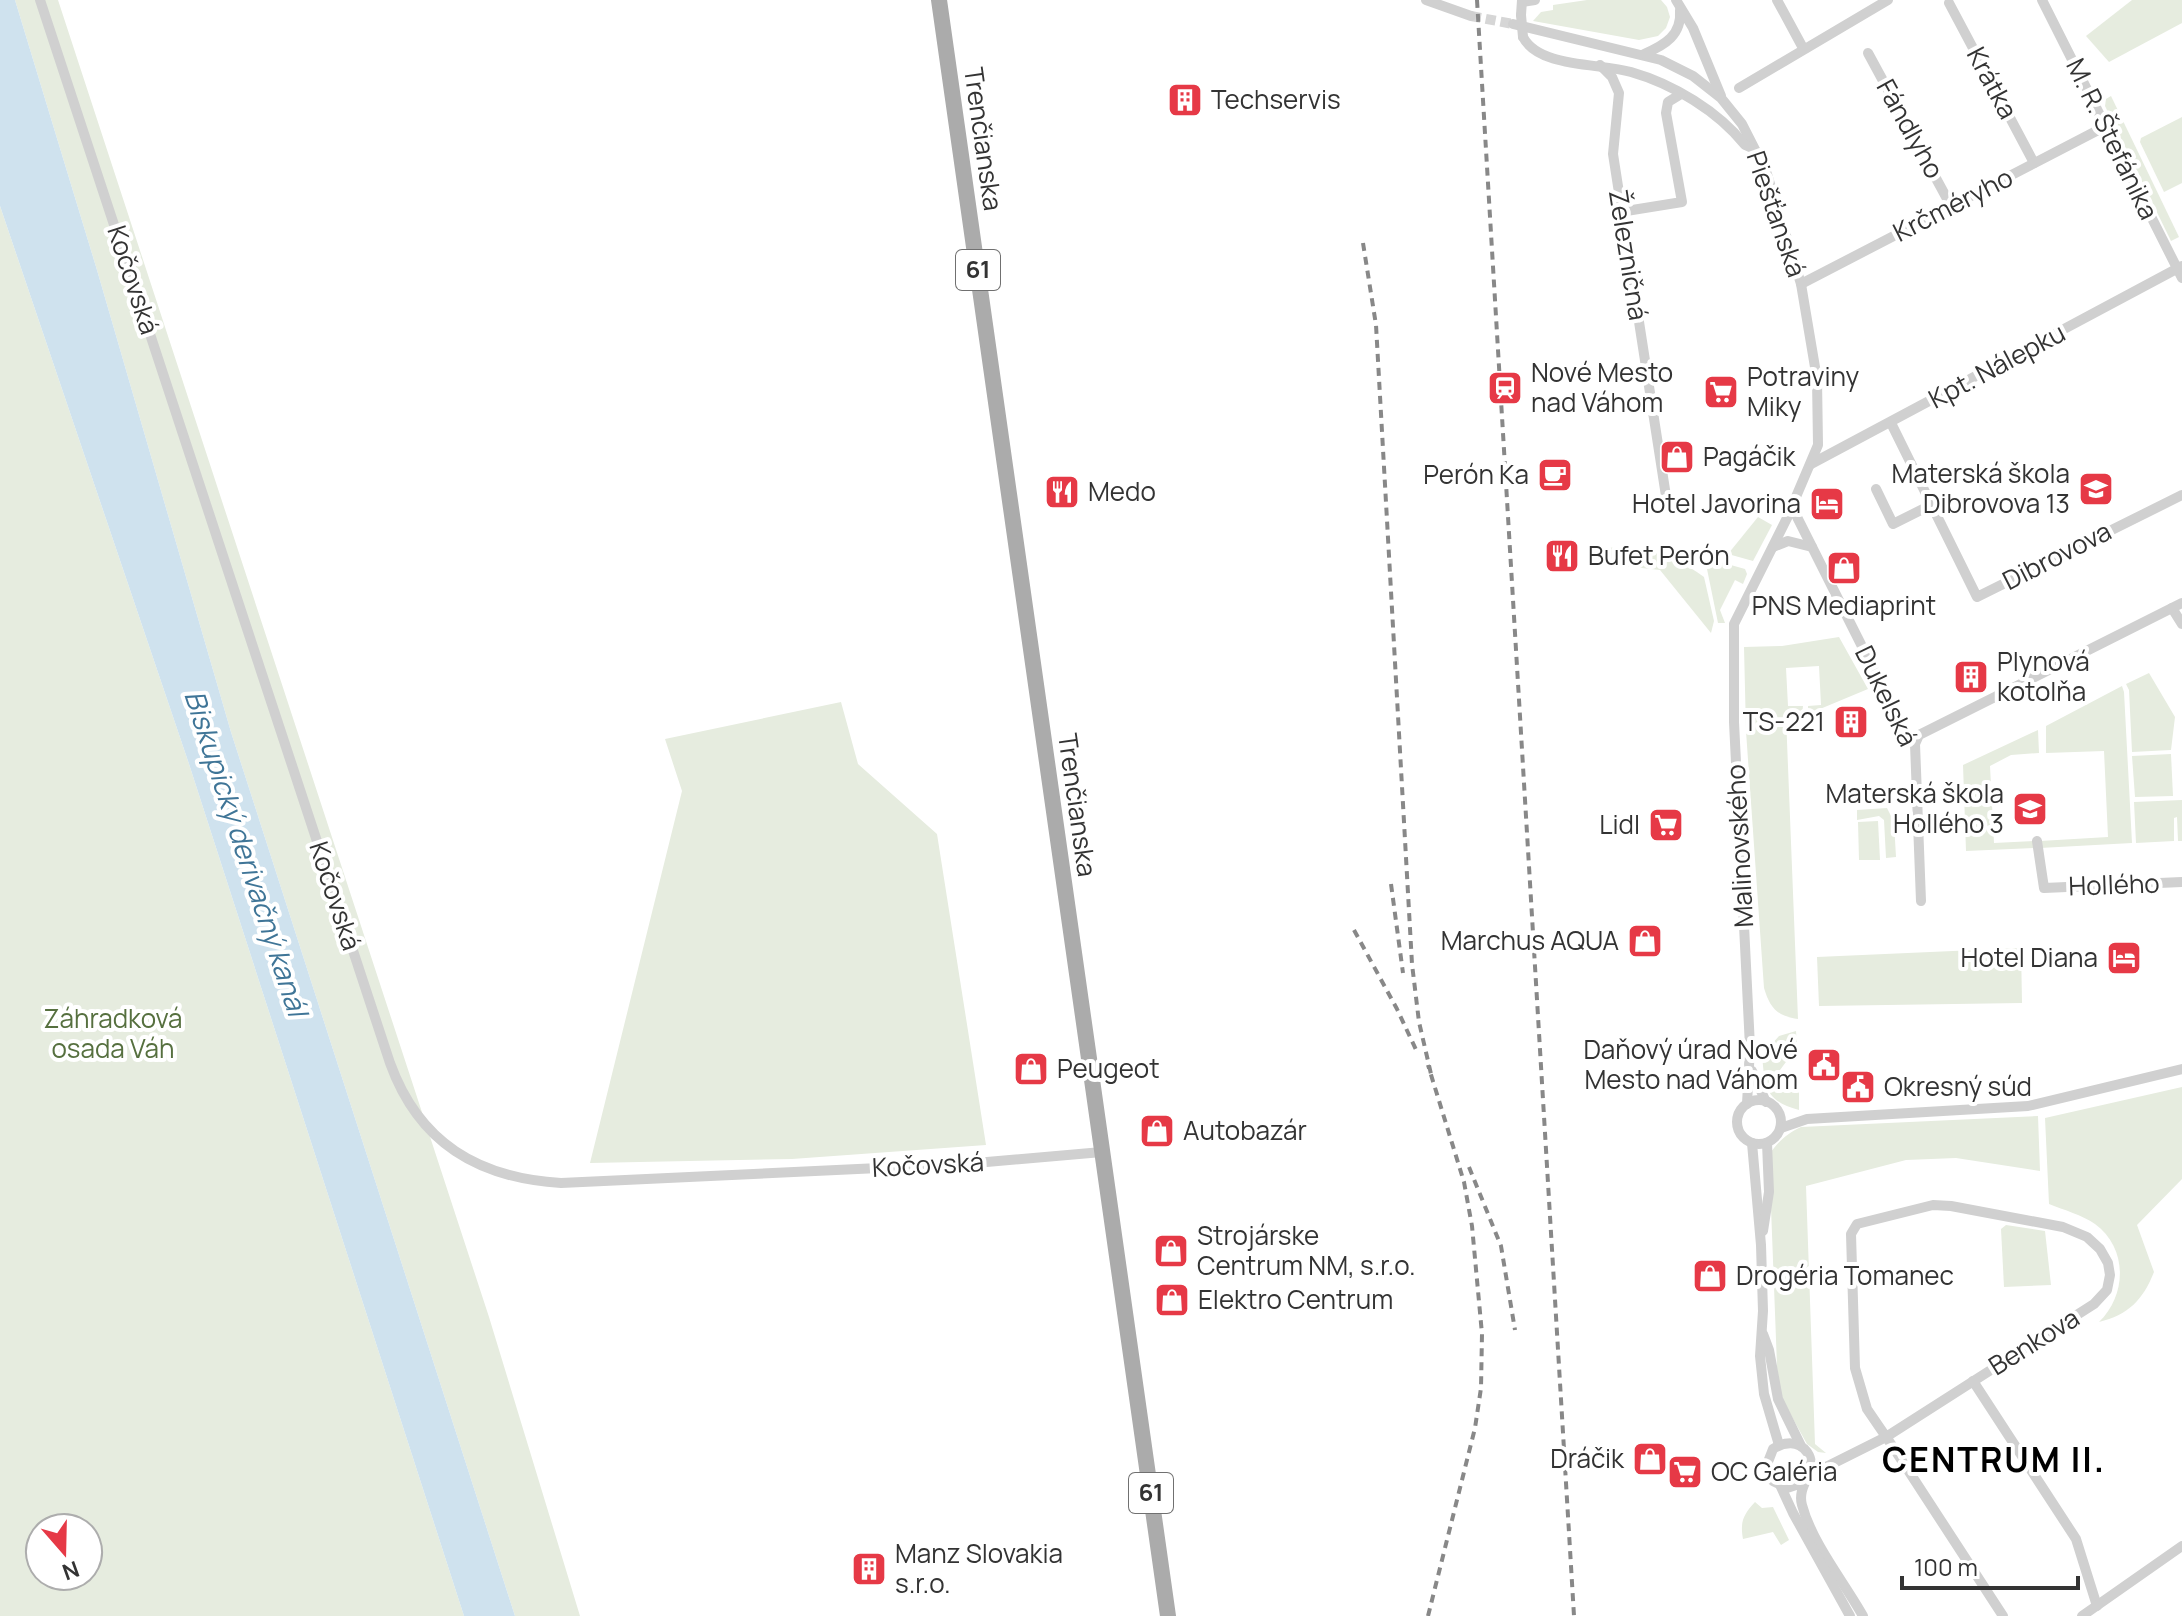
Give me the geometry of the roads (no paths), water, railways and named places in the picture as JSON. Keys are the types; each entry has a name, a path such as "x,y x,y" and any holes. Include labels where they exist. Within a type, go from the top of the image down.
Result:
{"main road":[{"name":"Trenčianska","path":"939,0 1168,1616"}],"street":[{"name":"Kočovská","path":"40,0 390,1063 404,1096 431,1133 448,1147 486,1168 517,1179 561,1183 964,1164 1102,1152"},
{"path":"1426,0 1471,16"},
{"path":"1535,0 1522,1 1521,15 1523,37 1538,54 1633,72 1707,110 1745,145 1754,149"},
{"path":"1777,0 1803,48"},
{"path":"1739,88 1888,0"},
{"name":"M. R. Štefánika","path":"2042,0 2180,271"},
{"name":"Krátka","path":"1949,3 2034,163"},
{"path":"1644,54 1670,40 1680,25 1678,5"},
{"path":"1678,5 1693,28 1721,98"},
{"name":"Piešťanská","path":"1513,24 1644,54 1693,76 1721,98 1742,124 1774,195 1801,284 1819,408 1818,445 1792,507 1734,624"},
{"name":"Fándlyho","path":"1868,53 1951,206"},
{"name":"Železničná","path":"1600,65 1617,85 1613,154 1666,496"},
{"path":"1620,212 1682,202 1666,113 1668,102 1681,94"},
{"name":"Krčméryho","path":"1801,284 2106,126"},
{"name":"Kpt. Nálepku","path":"1811,464 2180,271"},
{"name":"Dibrovova","path":"1891,423 1977,597 2182,495"},
{"path":"1876,489 1893,524 1933,504"},
{"name":"Dukelská","path":"1792,507 1904,730 1915,744 1921,901"},
{"path":"1773,547 1788,541 1812,547"},
{"path":"1915,744 1919,735 2177,606 2182,624"},
{"name":"Malinovského","path":"1734,624 1734,722 1750,1067 1747,1104"},
{"name":"Hollého","path":"2037,841 2044,888 2182,882"},
{"name":"Malinovského","path":"1750,1067 1766,1102"},
{"path":"1781,1128 1807,1119 2028,1106 2182,1069"},
{"path":"1777,1109 1781,1128 1773,1140 1752,1143 1742,1137 1737,1126 1739,1113 1756,1100 1807,1119"},
{"path":"1752,1143 1761,1245 1762,1384 1779,1445"},
{"path":"1761,1245 1769,1192 1767,1143"},
{"name":"Benkova","path":"1805,1480 1839,1459 1886,1437 2094,1304 2107,1290 2110,1275 2108,1263 2100,1249 2087,1237 2063,1227 1951,1206 1933,1205 1857,1224 1851,1234 1854,1351 1858,1383 1867,1409 1886,1437"},
{"path":"1763,1332 1778,1399 1811,1466 1801,1498 1805,1512 1824,1552 1863,1616"},
{"name":"Benkova","path":"1973,1381 2076,1539 2097,1606"},
{"path":"1886,1437 2003,1616"},
{"path":"1839,1459 1805,1451 1790,1443 1779,1445 1769,1454 1766,1467 1769,1477 1781,1487 1850,1616"},
{"path":"1781,1487 1792,1488 1805,1480"},
{"path":"2082,1616 2182,1546"}],"water":[{"name":"Biskupický derivačný kanál","path":"0,0 15,0 231,732 515,1616 464,1616 189,764 0,206"}],"tunnel":[{"path":"1471,16 1513,24"}],"railway":[{"path":"1477,0 1574,1616"},
{"path":"1363,243 1376,325 1412,964 1419,1022 1431,1074"},
{"path":"1391,884 1403,973"},
{"path":"1354,930 1418,1054"},
{"path":"1428,1065 1464,1182 1472,1226 1482,1334 1481,1388 1475,1428 1428,1616"},
{"path":"1469,1167 1501,1246 1515,1330"}],"place":[{"name":"Techservis","path":"1185,100"},
{"name":"Nové Mesto nad Váhom","path":"1505,388"},
{"name":"Potraviny Miky","path":"1721,392"},
{"name":"Pagáčik","path":"1677,457"},
{"name":"Perón Ka","path":"1555,475"},
{"name":"Materská škola Dibrovova 13","path":"2096,489"},
{"name":"Medo","path":"1062,492"},
{"name":"Hotel Javorina","path":"1827,504"},
{"name":"Bufet Perón","path":"1562,556"},
{"name":"PNS Mediaprint","path":"1844,568"},
{"name":"Plynová kotolňa","path":"1971,677"},
{"name":"TS-221","path":"1851,722"},
{"name":"Materská škola Hollého 3","path":"2030,809"},
{"name":"Lidl","path":"1666,825"},
{"name":"Marchus AQUA","path":"1645,941"},
{"name":"Hotel Diana","path":"2124,958"},
{"name":"Daňový úrad Nové Mesto nad Váhom","path":"1824,1065"},
{"name":"Peugeot","path":"1031,1069"},
{"name":"Okresný súd","path":"1858,1087"},
{"name":"Autobazár","path":"1157,1131"},
{"name":"Strojárske Centrum NM, s.r.o.","path":"1171,1251"},
{"name":"Drogéria Tomanec","path":"1710,1276"},
{"name":"Elektro Centrum","path":"1172,1300"},
{"name":"Dráčik","path":"1650,1459"},
{"name":"OC Galéria","path":"1685,1472"},
{"name":"Manz Slovakia s.r.o.","path":"869,1569"}],"district":[{"name":"CENTRUM II.","path":"1994,1460"}],"park label":[{"name":"Záhradková osada Váh","path":"113,1034"}]}
